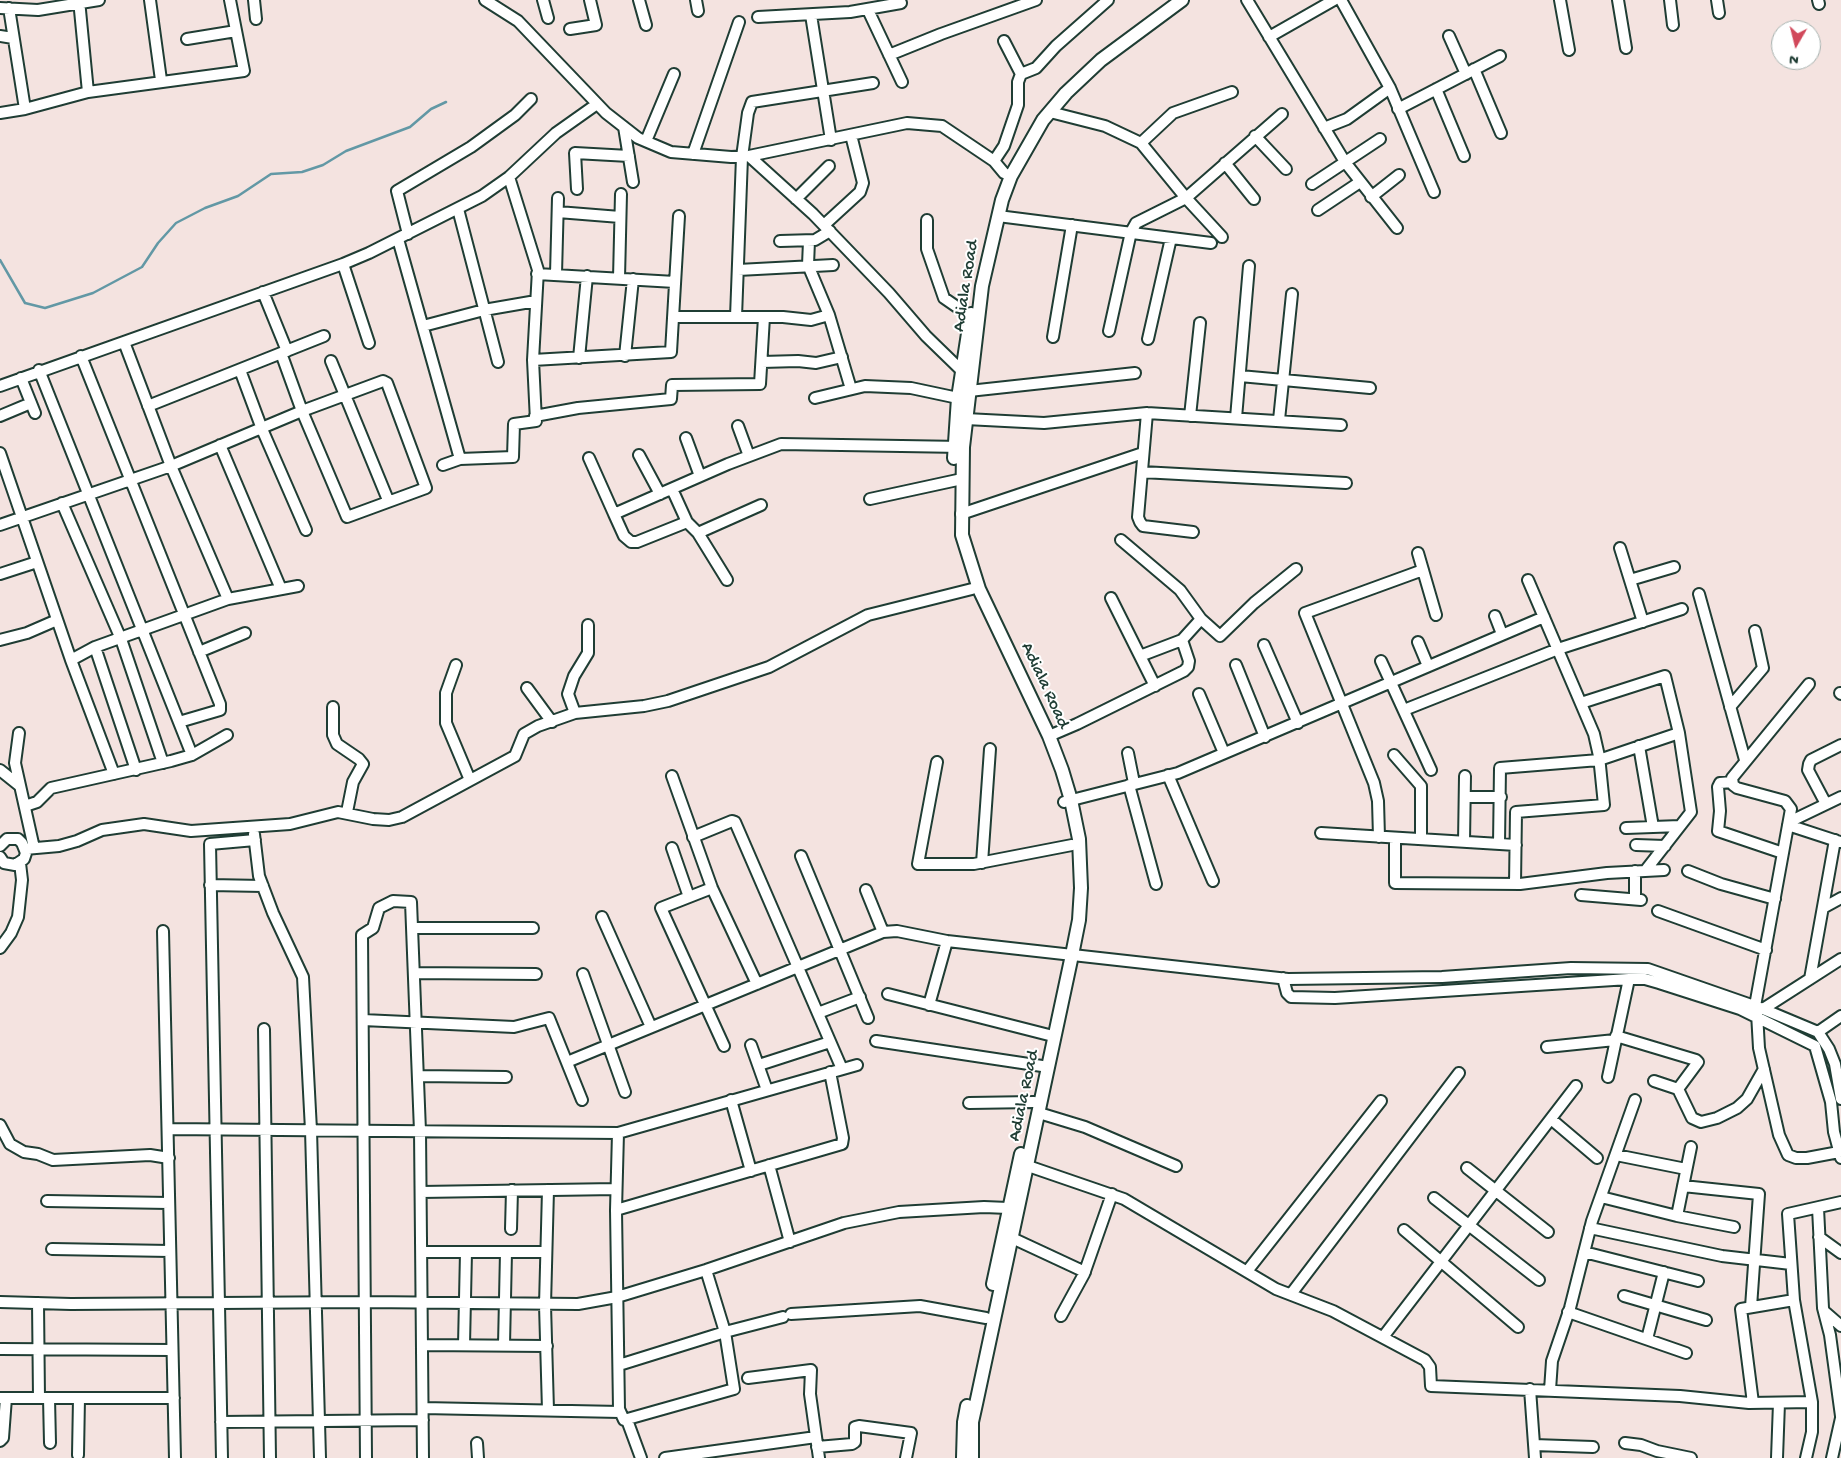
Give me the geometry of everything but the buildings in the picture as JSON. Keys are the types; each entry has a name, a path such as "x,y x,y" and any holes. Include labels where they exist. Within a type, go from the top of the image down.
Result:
{"main road":[{"name":"Adiala Road","path":"959,447 966,419 962,371 984,242 995,198 1038,116 1061,88 1096,55 1170,0"},
{"name":"Adiala Road","path":"963,1458 964,1422 1008,1208 1037,1108 1069,954 1072,912 1072,845 1068,801 1042,738 972,589 959,555 956,538 957,480 964,395 982,286 1008,174 1050,112 1101,60 1182,0"},
{"name":"Adiala Road","path":"957,480 962,535 979,589 1049,736 1079,839 1081,868 1079,920 1042,1066 1028,1166 972,1422 972,1458"}],"street":[{"path":"25,109 14,38 4,8 99,0"},
{"path":"150,0 161,80"},
{"path":"0,113 25,109 88,92 161,80 244,71 230,0"},
{"path":"254,0 256,19"},
{"path":"485,0 518,21 597,104 624,127 646,141 671,152 745,157 907,123 942,126 994,161 1008,174"},
{"path":"543,0 548,18"},
{"path":"570,29 596,25 590,0"},
{"path":"639,0 646,25"},
{"path":"696,0 698,11"},
{"path":"889,55 1036,0"},
{"path":"1098,0 1108,0"},
{"path":"994,161 1004,146 1018,106 1018,82 1021,74 1036,68 1056,46 1108,0"},
{"path":"1247,0 1345,162 1397,228"},
{"path":"1269,37 1334,0"},
{"path":"1341,0 1390,88 1434,192"},
{"path":"1560,0 1569,50"},
{"path":"1618,0 1626,48"},
{"path":"1670,0 1673,25"},
{"path":"1718,0 1720,12"},
{"path":"79,1 88,92"},
{"path":"758,17 868,10 901,3"},
{"path":"868,10 902,82"},
{"path":"811,15 832,140"},
{"path":"693,154 740,22"},
{"path":"187,39 236,31"},
{"path":"0,36 14,38"},
{"path":"1449,36 1501,133"},
{"path":"1004,41 1021,74"},
{"path":"1398,109 1500,56"},
{"path":"646,141 674,74"},
{"path":"736,317 748,113 752,102 873,83"},
{"path":"1324,128 1347,119 1390,88"},
{"path":"1436,89 1464,156"},
{"path":"1142,143 1173,113 1232,92"},
{"path":"408,234 397,191 471,147 515,115 531,99"},
{"path":"0,386 39,370 124,342 343,264 398,239 482,196 509,177 556,133 597,104"},
{"path":"1050,112 1105,126 1142,143 1186,198 1222,237"},
{"path":"1109,332 1131,232 1136,223 1186,198 1282,114"},
{"path":"624,127 633,182"},
{"path":"780,241 815,240 860,192 863,183 851,135"},
{"path":"1255,136 1286,169"},
{"path":"1312,184 1380,139"},
{"path":"577,189 575,153 629,156"},
{"path":"745,157 796,199 827,228 890,293 926,336 962,371"},
{"path":"1225,163 1254,199"},
{"path":"796,199 828,166"},
{"path":"1371,197 1399,175"},
{"path":"443,465 460,459 513,457 514,424 536,421 533,360 537,274 509,177"},
{"path":"1318,210 1360,182"},
{"path":"619,278 621,194"},
{"path":"556,274 558,198"},
{"path":"458,209 498,362"},
{"path":"558,212 620,217"},
{"path":"533,360 668,354 672,349 679,216"},
{"path":"998,216 1211,242"},
{"path":"927,220 927,249 944,298 970,316"},
{"path":"1053,337 1072,225"},
{"path":"1148,339 1171,238"},
{"path":"398,239 460,459"},
{"path":"809,241 808,265 829,314 851,389"},
{"path":"343,264 369,343"},
{"path":"738,270 832,265"},
{"path":"1236,418 1249,266"},
{"path":"537,274 675,282"},
{"path":"579,358 587,276"},
{"path":"625,356 632,279"},
{"path":"0,525 171,466 302,411 383,381 388,383 426,488 388,500 347,517 302,411 263,292"},
{"path":"1279,420 1292,294"},
{"path":"423,326 484,310 536,300"},
{"path":"673,317 764,317 811,320 829,314"},
{"path":"535,416 578,408 671,399 672,385 760,384 764,317"},
{"path":"1190,416 1200,323"},
{"path":"148,406 324,336"},
{"path":"124,342 171,466 228,600"},
{"path":"82,356 129,480 221,707 220,710 179,722"},
{"path":"762,362 816,362 842,357"},
{"path":"331,361 388,500"},
{"path":"39,370 192,755"},
{"path":"240,370 262,429 306,530"},
{"path":"815,398 865,386 911,388 964,395 1135,373"},
{"path":"1240,376 1370,388"},
{"path":"0,416 33,408 21,378"},
{"path":"1147,413 1140,522 1143,526 1194,532"},
{"path":"966,419 1044,423 1147,413 1340,425"},
{"path":"738,426 749,456"},
{"path":"686,438 700,476"},
{"path":"614,514 700,476 781,444 959,447"},
{"path":"220,446 281,589"},
{"path":"0,453 4,478 21,517 114,774"},
{"path":"961,514 1143,453"},
{"path":"639,455 660,494"},
{"path":"589,458 624,536 631,542 636,542 687,522"},
{"path":"1142,472 1346,483"},
{"path":"870,499 957,480"},
{"path":"672,489 687,522 698,533 727,580"},
{"path":"62,503 121,640 163,763"},
{"path":"698,533 761,505"},
{"path":"1121,540 1180,590 1201,620 1216,634 1224,634 1254,603 1296,569"},
{"path":"1620,548 1643,622"},
{"path":"1418,553 1436,615"},
{"path":"0,574 37,562"},
{"path":"1630,580 1674,567"},
{"path":"1379,837 1378,801 1374,783 1306,613 1423,570"},
{"path":"1515,884 1516,812 1604,804 1594,734 1528,580"},
{"path":"72,660 94,648 121,640 228,600 298,586"},
{"path":"0,846 7,839 12,838 30,848 54,848 77,841 102,830 144,824 191,831 290,824 338,812 347,812 373,819 389,820 402,817 515,756 524,734 552,722 575,713 644,706 668,701 769,666 868,615 972,589"},
{"path":"1699,594 1745,760"},
{"path":"1111,598 1154,686"},
{"path":"1404,710 1558,649 1682,609"},
{"path":"1495,616 1502,634"},
{"path":"1068,801 1168,775 1265,737 1544,617"},
{"path":"0,640 27,633 58,620"},
{"path":"1140,656 1182,640 1201,620"},
{"path":"575,713 568,694 574,676 588,653 588,625"},
{"path":"1730,707 1763,668 1755,631"},
{"path":"199,652 245,633"},
{"path":"1049,736 1154,686 1188,667 1189,660 1182,640"},
{"path":"1418,642 1428,666"},
{"path":"1264,645 1298,723"},
{"path":"94,648 136,770"},
{"path":"1381,661 1431,770"},
{"path":"456,665 446,693 446,723 470,780"},
{"path":"1236,665 1265,737"},
{"path":"1580,702 1665,676 1679,734 1691,812 1665,846 1640,871 1638,899 1581,895"},
{"path":"1732,782 1735,772 1809,684"},
{"path":"527,688 552,722"},
{"path":"1199,694 1224,753"},
{"path":"333,707 333,736 337,744 359,759 363,764 353,782 347,812"},
{"path":"0,858 9,865 20,863 30,848 25,806 15,763 19,733"},
{"path":"1499,844 1500,768 1599,760 1679,734"},
{"path":"25,806 41,799 51,788 136,770 192,755 227,735"},
{"path":"1826,804 1808,770 1808,764 1811,760 1841,745"},
{"path":"1639,746 1653,827"},
{"path":"982,863 990,749"},
{"path":"1128,753 1132,784 1156,884"},
{"path":"1394,755 1421,786 1421,840"},
{"path":"937,762 918,864 982,863 1072,845"},
{"path":"0,770 20,786"},
{"path":"1168,775 1213,881"},
{"path":"672,776 712,888 758,984"},
{"path":"1464,842 1465,776"},
{"path":"1283,978 1287,993 1291,997 1335,998 1645,979 1759,1010 1815,1046 1831,1102 1840,1155 1796,1158 1788,1155 1780,1135 1760,1048 1759,1010 1766,950 1789,824 1790,804 1737,788 1732,782"},
{"path":"1732,782 1720,783 1718,787 1720,811 1718,831 1783,853"},
{"path":"1465,797 1501,797"},
{"path":"1789,824 1841,797"},
{"path":"693,837 732,821 736,822 842,1069"},
{"path":"1789,824 1838,842 1810,979"},
{"path":"1626,828 1680,826"},
{"path":"254,827 259,876 273,913 303,977 311,1130 320,1458"},
{"path":"1321,834 1516,845"},
{"path":"1395,838 1394,883 1515,884 1664,870"},
{"path":"222,1458 210,844 255,840"},
{"path":"1636,845 1665,846"},
{"path":"672,848 689,897"},
{"path":"801,856 868,1018"},
{"path":"0,948 11,933 18,918 22,880 20,863"},
{"path":"1688,871 1722,884 1775,900"},
{"path":"210,885 263,886"},
{"path":"712,888 660,908 724,1046"},
{"path":"866,890 883,932"},
{"path":"1823,908 1841,898"},
{"path":"366,1458 365,1130 362,935 373,928 378,908 393,901 411,902 420,1131 423,1458"},
{"path":"1658,911 1766,950"},
{"path":"602,916 651,1028"},
{"path":"412,928 533,928"},
{"path":"163,931 175,1458"},
{"path":"567,1062 883,932 897,931 947,941 1283,978 1442,977 1571,968 1634,968 1662,973 1818,1032 1838,1063 1841,1099"},
{"path":"930,1005 947,941"},
{"path":"1759,1010 1841,959"},
{"path":"414,973 536,974"},
{"path":"583,974 625,1092"},
{"path":"1608,1077 1629,979"},
{"path":"888,994 1049,1035"},
{"path":"818,1013 860,997"},
{"path":"1818,1032 1841,1016"},
{"path":"363,1020 514,1027 549,1018 582,1100"},
{"path":"264,1029 270,1458"},
{"path":"1547,1047 1616,1038 1696,1060 1698,1062 1678,1089"},
{"path":"876,1041 1042,1066"},
{"path":"758,1065 830,1042"},
{"path":"752,1045 767,1090"},
{"path":"168,1129 618,1133 857,1065"},
{"path":"1654,1081 1678,1089 1692,1118 1701,1122 1717,1118 1737,1108 1747,1099 1764,1069"},
{"path":"616,1210 842,1144 843,1138 830,1072"},
{"path":"1291,1294 1459,1073"},
{"path":"418,1076 506,1077"},
{"path":"1383,1337 1576,1086"},
{"path":"731,1100 751,1171"},
{"path":"1550,1390 1552,1361 1568,1312 1590,1228 1635,1100"},
{"path":"1248,1270 1381,1101"},
{"path":"969,1104 1037,1108 1176,1166"},
{"path":"1550,1119 1597,1158"},
{"path":"0,1125 3,1140 24,1152 38,1154 53,1160 150,1155 169,1158"},
{"path":"618,1133 616,1210 620,1412 624,1420 627,1420 641,1458"},
{"path":"1677,1216 1691,1147"},
{"path":"1616,1154 1686,1170"},
{"path":"769,1165 790,1242"},
{"path":"1028,1166 1124,1199 1183,1235 1248,1270 1276,1289 1333,1311 1383,1337 1425,1360 1430,1367 1431,1386 1680,1396 1753,1403 1812,1402"},
{"path":"1468,1168 1548,1232"},
{"path":"1683,1186 1759,1194 1756,1261 1751,1307"},
{"path":"421,1192 616,1189"},
{"path":"512,1190 512,1229"},
{"path":"548,1190 545,1305 548,1410"},
{"path":"1062,1316 1084,1272 1112,1194"},
{"path":"1601,1197 1677,1216 1734,1227"},
{"path":"1434,1198 1539,1280"},
{"path":"47,1201 169,1203"},
{"path":"1806,1458 1812,1432 1812,1402 1794,1300 1788,1214 1841,1202"},
{"path":"0,1302 464,1302 545,1305 578,1304 617,1297 706,1270 844,1223 898,1212 984,1207 1008,1208"},
{"path":"1818,1208 1824,1310 1830,1335 1841,1422 1832,1458"},
{"path":"1590,1228 1722,1256 1791,1264"},
{"path":"1404,1230 1518,1327"},
{"path":"1819,1237 1841,1253"},
{"path":"1012,1238 1084,1272"},
{"path":"52,1249 170,1251"},
{"path":"422,1252 546,1252"},
{"path":"464,1345 466,1252"},
{"path":"504,1345 506,1252"},
{"path":"1584,1252 1664,1272 1668,1275 1698,1281"},
{"path":"627,1420 734,1389 725,1332 706,1270"},
{"path":"1647,1339 1664,1272"},
{"path":"1624,1296 1706,1320"},
{"path":"1753,1403 1740,1311 1742,1308 1794,1300"},
{"path":"38,1303 38,1349 50,1443"},
{"path":"619,1365 787,1315 920,1306 986,1318"},
{"path":"1824,1310 1841,1326"},
{"path":"1568,1312 1686,1353"},
{"path":"423,1344 546,1346"},
{"path":"0,1349 172,1350"},
{"path":"748,1378 811,1370 810,1394 817,1448"},
{"path":"1530,1389 1535,1458"},
{"path":"0,1441 3,1438 3,1398 174,1398"},
{"path":"78,1455 79,1398"},
{"path":"1777,1458 1779,1403"},
{"path":"423,1408 620,1412"},
{"path":"221,1422 366,1419 423,1420"},
{"path":"665,1458 852,1444 855,1442 854,1429 859,1426 911,1433 906,1458"},
{"path":"477,1443 478,1458"},
{"path":"1624,1443 1641,1445 1657,1451 1691,1458"},
{"path":"1534,1445 1574,1453 1593,1447"}],"waterway":[{"path":"0,260 25,303 45,308 93,293 142,267 158,243 176,223 205,208 238,196 271,174 302,172 323,165 346,151 410,127 431,109 446,102"}]}
